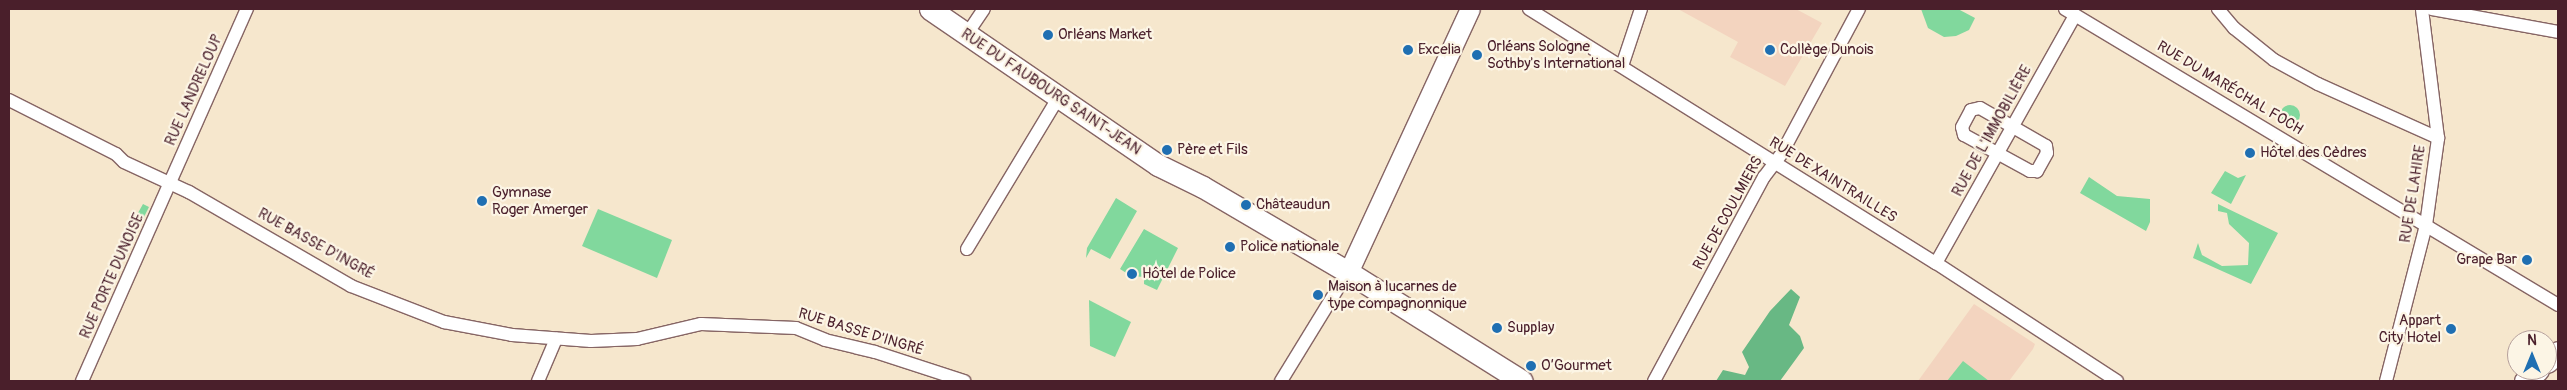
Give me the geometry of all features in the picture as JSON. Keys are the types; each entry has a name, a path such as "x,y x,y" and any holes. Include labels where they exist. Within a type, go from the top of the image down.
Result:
{"main road":[{"name":"RUE DU FAUBOURG SAINT-JEAN","path":"930,9 1172,174 1200,198 1228,215 1342,272"},
{"path":"1342,272 1470,9"},
{"name":"RUE DU FAUBOURG SAINT-JEAN","path":"1172,174 1203,187 1342,272 1429,331 1462,345 1522,381"}],"street":[{"name":"RUE LANDRELOUP","path":"171,184 247,9"},
{"path":"967,34 984,9"},
{"name":"RUE DE XAINTRAILLES","path":"1529,9 1936,263 2117,381"},
{"path":"1622,66 1641,9"},
{"name":"RUE DE COULMIERS","path":"1654,381 1774,162 1782,153 1859,9"},
{"path":"2218,9 2234,28 2274,60 2318,84 2438,138"},
{"name":"RUE DE LAHIRE","path":"2386,381 2426,225 2438,138 2422,9"},
{"path":"2432,9 2558,32"},
{"name":"RUE DE L'IMMOBILIÈRE","path":"1936,263 2013,126 2070,12"},
{"name":"RUE DU MARÉCHAL FOCH","path":"2070,12 2558,305"},
{"path":"967,249 1058,98"},
{"name":"RUE BASSE D'INGRÉ","path":"9,100 171,184 351,286 414,312 444,322 512,335 556,340 638,338 701,324 787,327 964,381"},
{"path":"1980,108 2013,126 2046,146 2047,153 2036,171 2030,171 1964,135 1962,126 1971,110 1980,108"},
{"name":"RUE PORTE DUNOISE","path":"82,381 171,184"},
{"path":"1281,381 1342,272"},
{"path":"538,381 556,340"}],"shaded area":[{"name":"Collège Dunois","path":"1678,9 1796,9 1822,23 1785,86 1730,57 1738,42"},
{"path":"1974,304 2035,344 2033,349 2009,381 1918,381"}],"green space":[{"path":"1921,9 1958,9 1975,18 1969,30 1956,36 1944,37 1928,28"},
{"path":"2290,105 2297,108 2300,115 2297,122 2290,125 2283,122 2280,115 2283,108"},
{"path":"2225,171 2238,178 2246,175 2231,204 2211,193"},
{"path":"2089,177 2117,196 2150,199 2150,222 2146,231 2080,193"},
{"path":"1116,198 1137,211 1110,259 1091,249 1086,258 1087,248"},
{"path":"143,204 149,207 140,225 136,223 134,227 138,229 136,233 129,229"},
{"path":"2218,204 2278,233 2251,284 2193,258 2198,243 2202,255 2222,266 2248,265 2249,243 2229,224 2227,213 2218,211"},
{"path":"598,209 672,240 657,278 582,246"},
{"path":"1144,229 1178,248 1157,290 1144,284 1144,277 1131,276 1120,269"},
{"path":"1791,289 1800,297 1789,325 1800,336 1804,348 1780,381 1716,381 1723,370 1745,375 1749,367 1742,352 1770,311"},
{"path":"1089,300 1131,322 1115,357 1090,346"},
{"path":"1963,361 1989,381 1947,381"}],"place":[{"name":"Orléans Market","path":"1048,35"},
{"name":"Excelia","path":"1408,50"},
{"name":"Collège Dunois","path":"1770,50"},
{"name":"Orléans Sologne Sothby's International","path":"1477,55"},
{"name":"Père et Fils","path":"1167,150"},
{"name":"Hôtel des Cèdres","path":"2250,153"},
{"name":"Gymnase Roger Amerger","path":"482,201"},
{"name":"Châteaudun","path":"1246,205"},
{"name":"Police nationale","path":"1230,247"},
{"name":"Grape Bar","path":"2527,260"},
{"name":"Hôtel de Police","path":"1132,274"},
{"name":"Maison à lucarnes de type compagnonnique","path":"1318,295"},
{"name":"Supplay","path":"1497,328"},
{"name":"Appart City Hotel","path":"2451,329"},
{"name":"O’Gourmet","path":"1531,366"}]}
